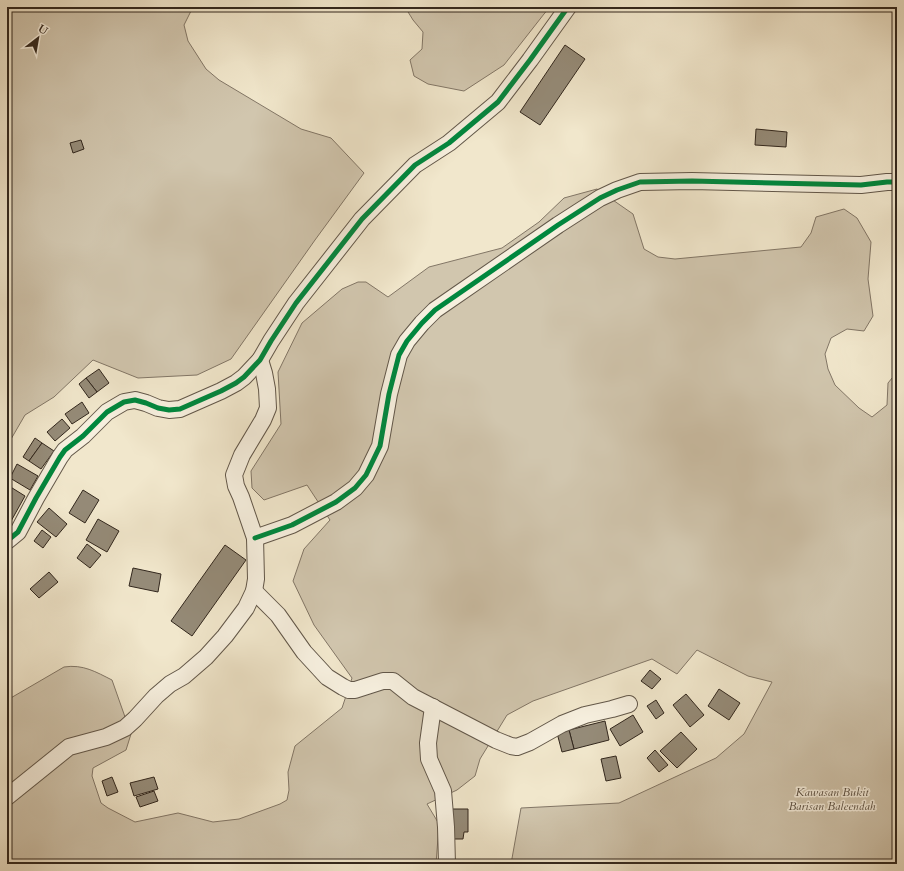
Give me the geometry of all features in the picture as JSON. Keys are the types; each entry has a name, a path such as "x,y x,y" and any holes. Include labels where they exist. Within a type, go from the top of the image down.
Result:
{"street":[{"path":"7,541 18,532 60,457 107,412 124,402 135,400 158,408 169,410 180,409 221,391 236,383 244,376 260,360 296,303 362,219 415,165 449,144 498,102 568,7"},
{"path":"255,538 292,525 329,506 355,488 366,475 380,446 389,394 398,355 407,341 435,310 600,198 640,182 861,185 897,182"},
{"path":"7,797 69,747 106,737 125,728 136,719 156,696 170,684 184,676 206,657 225,636 246,608 254,591 256,579 255,538 236,486 234,475 242,455 263,420 268,408 267,389 260,360"},
{"path":"254,591 278,615 304,652 327,677 343,687 349,690 355,690 383,680 393,681 413,697 496,740 511,746 517,747 530,742 562,724 585,715 630,704"},
{"path":"433,707 428,743 429,759 443,792 447,864"}],"green space":[{"path":"7,7 193,7 184,25 188,41 206,69 219,80 301,129 331,138 364,173 231,359 197,375 138,378 93,360 54,397 25,415 7,446"},
{"path":"405,7 550,7 504,65 464,91 428,84 414,76 410,60 422,49 423,32"},
{"name":"Kawasan Bukit Barisan Baleendah","path":"597,189 633,214 644,249 658,257 675,259 801,247 811,233 816,217 844,209 857,218 871,242 868,279 873,316 864,331 847,329 831,338 825,354 828,369 835,385 859,408 872,417 887,405 888,383 897,372 897,864 511,864 521,808 619,803 716,758 744,734 772,682 748,676 697,650 677,674 652,659 533,701 507,715 480,759 475,776 457,790 427,804 439,824 436,864 7,864 7,699 64,667 71,666 83,668 112,680 131,734 126,750 93,768 92,776 101,803 108,808 135,822 178,813 213,822 239,819 287,800 289,790 288,772 295,746 342,708 352,678 314,625 293,581 304,549 330,520 307,485 264,500 252,488 251,471 281,424 278,372 302,323 342,289 358,282 366,282 388,297 429,267 502,248 539,222 564,198"}],"building":[{"path":"565,45 585,59 540,125 520,112"},
{"path":"756,129 787,132 786,147 755,145"},
{"path":"81,140 84,149 73,153 70,143"},
{"path":"99,369 109,383 97,392 86,378"},
{"path":"86,378 97,392 89,398 79,384"},
{"path":"82,402 89,413 72,424 65,414"},
{"path":"62,419 70,428 55,441 47,432"},
{"path":"35,438 42,443 29,461 23,457"},
{"path":"42,443 54,451 41,469 29,461"},
{"path":"17,464 38,476 30,490 10,478"},
{"path":"9,486 25,496 10,523 7,521 7,489"},
{"path":"83,490 99,500 85,523 69,513"},
{"path":"49,508 67,524 56,537 37,522"},
{"path":"98,519 119,531 107,552 86,540"},
{"path":"42,530 51,537 43,548 34,541"},
{"path":"87,544 101,555 90,568 77,558"},
{"path":"225,545 246,560 192,636 171,621"},
{"path":"133,568 161,574 158,592 129,586"},
{"path":"49,572 58,582 39,598 30,589"},
{"path":"650,670 661,679 652,689 641,681"},
{"path":"719,689 740,703 729,720 708,706"},
{"path":"686,694 704,715 690,727 673,705"},
{"path":"656,700 664,713 656,719 647,706"},
{"path":"633,715 643,732 620,746 610,729"},
{"path":"605,721 609,740 574,749 569,730"},
{"path":"569,730 574,749 562,752 557,733"},
{"path":"681,732 697,749 677,768 660,751"},
{"path":"655,750 668,765 659,772 647,758"},
{"path":"616,756 621,778 606,781 601,759"},
{"path":"112,777 118,792 107,796 102,781"},
{"path":"154,777 158,789 134,796 130,783"},
{"path":"154,791 158,801 140,807 136,797"},
{"path":"451,809 468,809 468,832 464,832 463,839 452,839"}],"cycle path":[{"path":"7,541 18,532 36,498 65,450 83,436 107,412 124,402 135,400 158,408 169,410 180,409 221,391 244,377 260,360 296,303 362,219 415,165 449,143 498,102 568,7"},
{"path":"255,538 292,525 336,502 355,488 366,475 380,446 389,394 399,355 407,341 435,310 558,225 600,198 640,182 692,181 861,185 897,182"}]}
